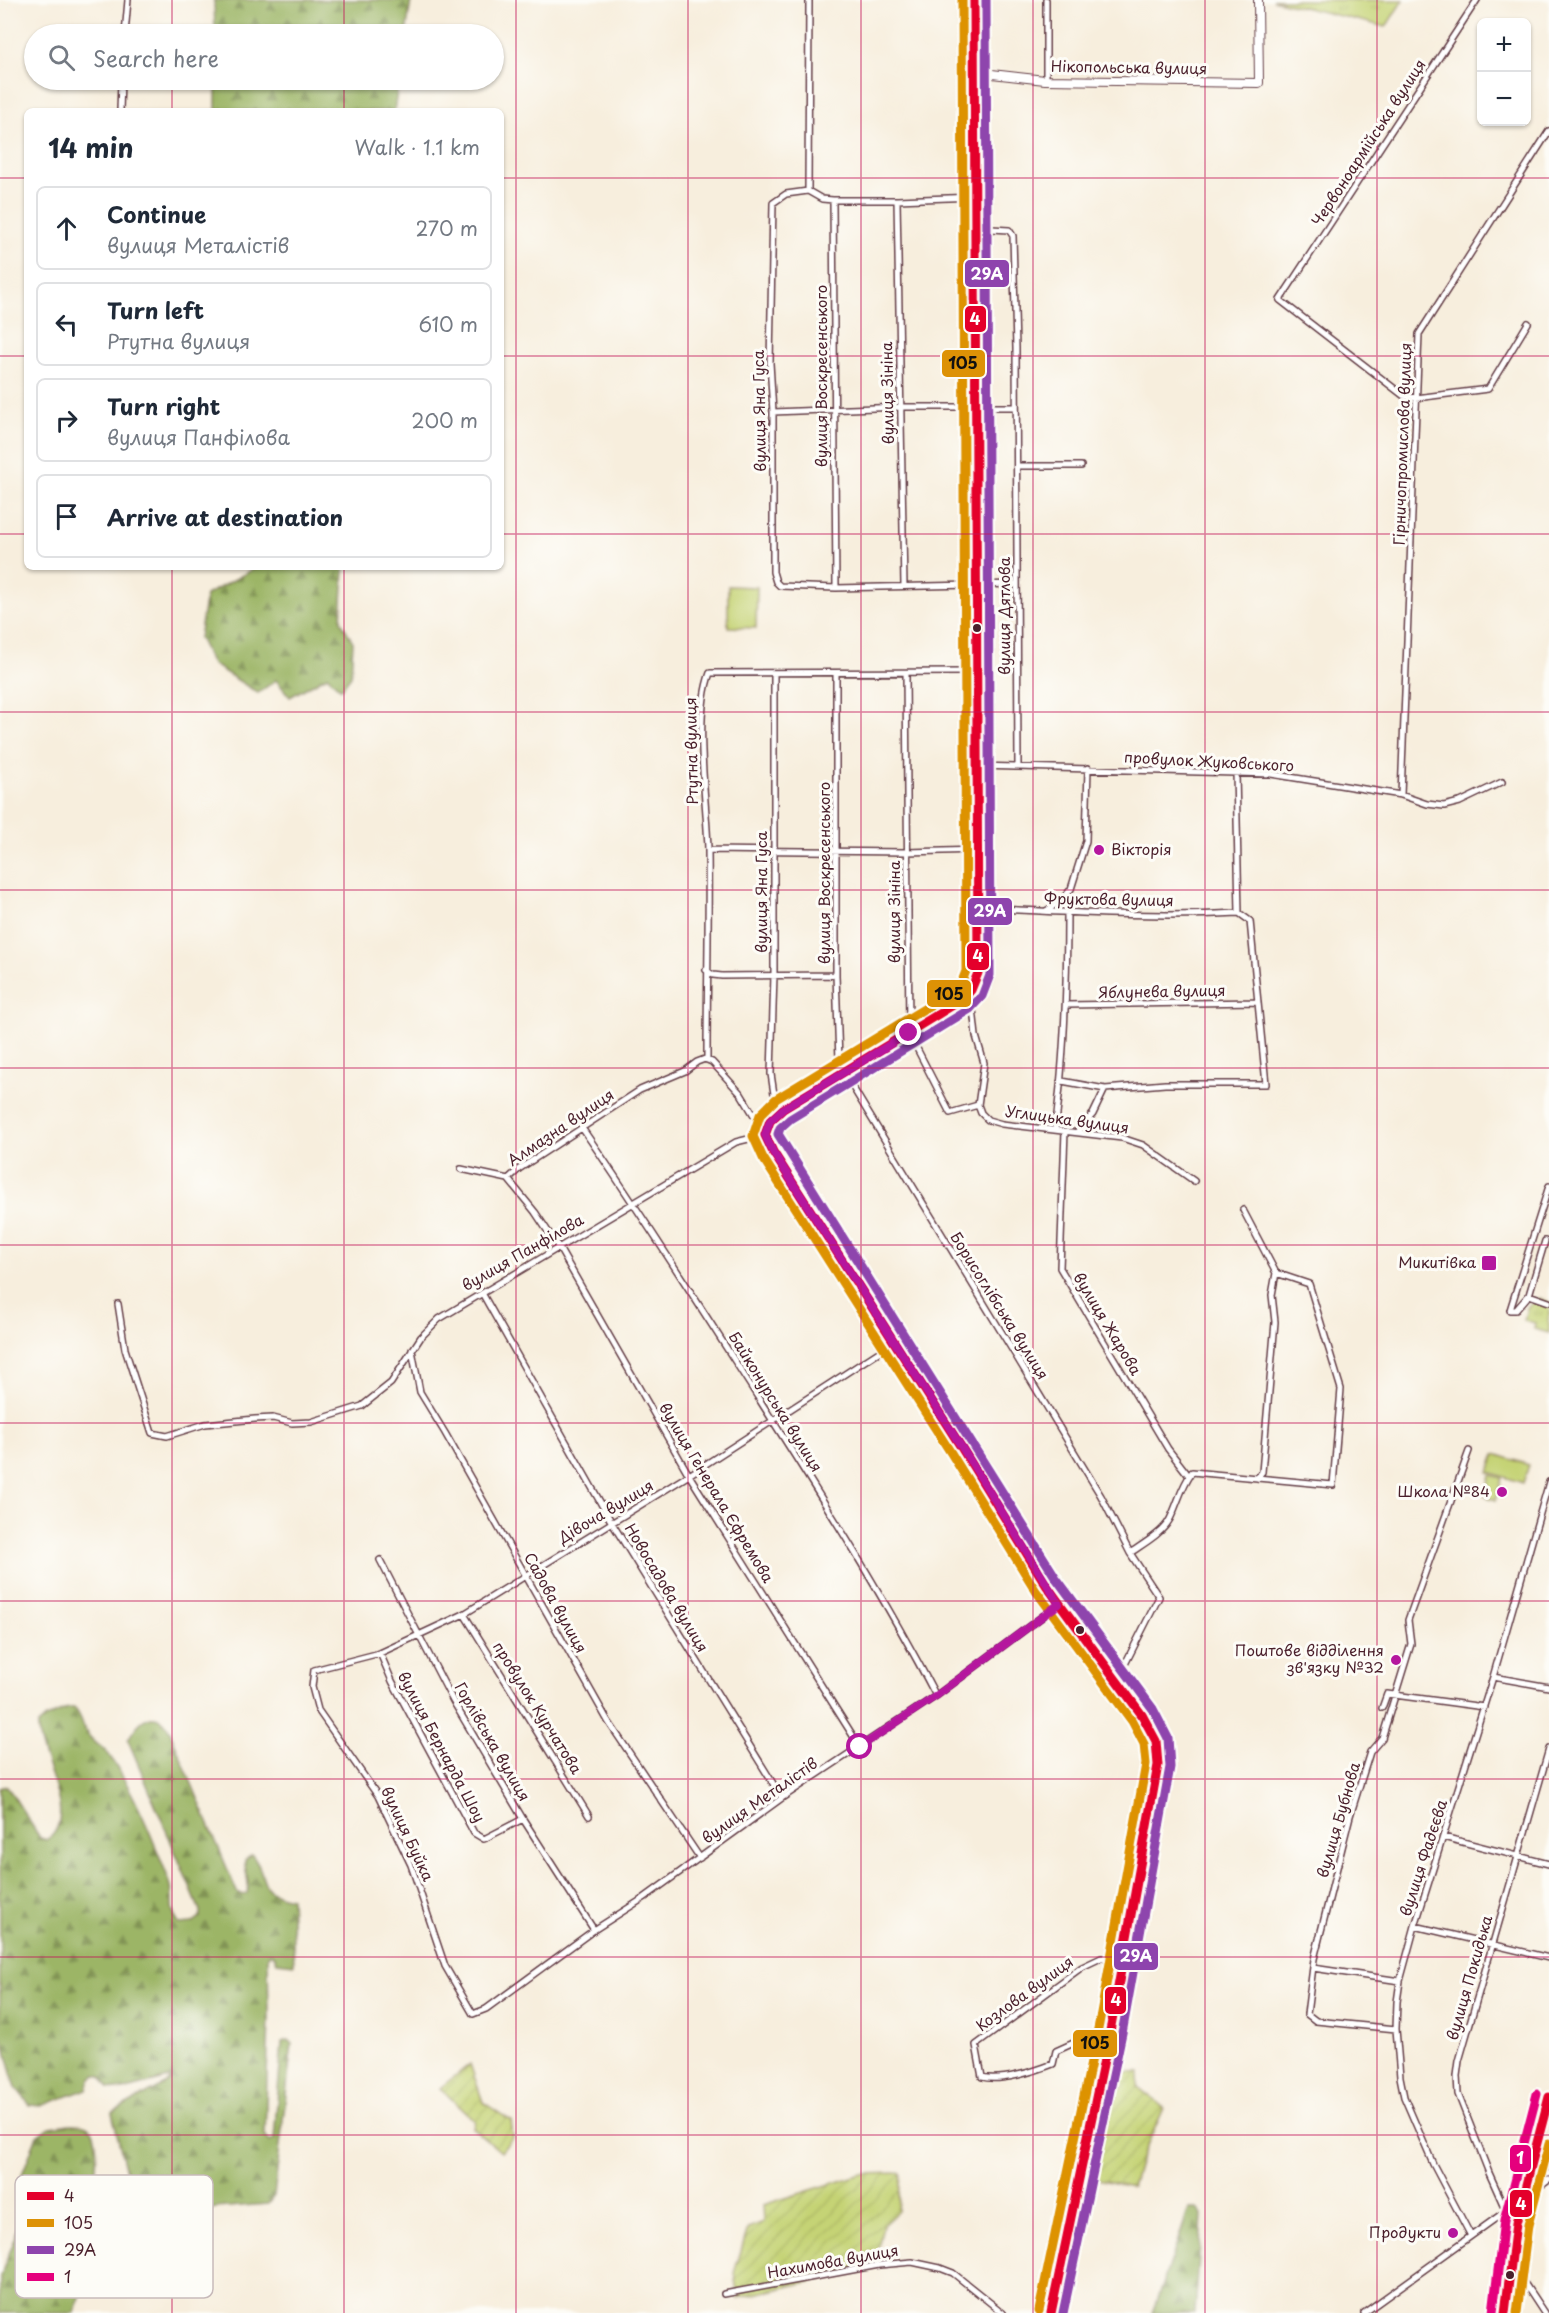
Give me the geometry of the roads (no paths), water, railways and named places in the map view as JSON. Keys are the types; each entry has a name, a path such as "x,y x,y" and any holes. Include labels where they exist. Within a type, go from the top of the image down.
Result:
{"main road":[{"path":"974,0 978,973 971,990 955,1005 783,1109 766,1131 773,1152 1059,1604 1117,1680 1149,1728 1158,1753 1158,1766 1123,1958 1051,2313"},
{"name":"Нікопольська вулиця","path":"974,72 1045,80 1259,83 1258,0"},
{"path":"1505,2313 1520,2200 1549,2097"}],"street":[{"path":"126,24 128,0"},
{"path":"809,0 808,191 822,199 833,200 974,197"},
{"path":"1045,80 1046,0"},
{"name":"Червоноармійська вулиця","path":"1416,398 1404,396 1280,300 1478,0"},
{"path":"120,108 121,90"},
{"name":"Гірничопромислова вулиця","path":"1401,795 1419,334 1549,131"},
{"name":"вулиця Яна Гуса","path":"808,191 786,194 773,203 770,363 773,412 773,572 780,586 836,588"},
{"name":"вулиця Воскресенського","path":"833,200 836,588"},
{"name":"вулиця Зініна","path":"897,200 904,586"},
{"name":"вулиця Дятлова","path":"974,228 1009,230 1013,236 1017,406 1018,766"},
{"path":"1416,398 1488,389 1528,323"},
{"path":"773,412 900,407 1017,406"},
{"path":"1017,466 1081,466"},
{"path":"836,588 1017,584"},
{"name":"Ртутна вулиця","path":"706,1060 708,850 702,743 704,688 710,673 977,672"},
{"name":"вулиця Яна Гуса","path":"774,673 774,975 771,1074 774,1094 783,1109"},
{"name":"вулиця Воскресенського","path":"836,673 836,975 839,1060 844,1073"},
{"name":"вулиця Зініна","path":"906,673 909,1033 950,1113 978,1105"},
{"name":"провулок Жуковського","path":"978,766 1271,774 1401,795 1427,804 1452,805 1502,782"},
{"path":"1046,911 1061,901 1071,889 1086,841 1088,768"},
{"path":"1062,1081 1105,1089 1165,1084 1266,1084 1250,921 1239,913 1236,773"},
{"path":"708,850 907,852 978,850"},
{"name":"Фруктова вулиця","path":"978,908 1212,915 1239,913"},
{"path":"1055,1130 1062,1081 1067,1005 1067,912"},
{"path":"706,970 713,975 722,976 836,975"},
{"path":"971,990 975,1036 984,1063 978,1105"},
{"name":"Яблунева вулиця","path":"1067,1005 1257,1002"},
{"path":"706,1060 712,1062 741,1094 766,1131"},
{"name":"Алмазна вулиця","path":"559,1248 535,1212 508,1179 519,1169 639,1090 685,1071 697,1062 706,1060"},
{"name":"Борисоглібська вулиця","path":"844,1073 1101,1496 1130,1553 1159,1597 1117,1680"},
{"path":"1077,1132 1093,1114 1105,1089"},
{"name":"Углицька вулиця","path":"978,1105 981,1113 988,1120 1002,1124 1122,1138 1143,1145 1194,1181"},
{"name":"Байконурська вулиця","path":"582,1128 635,1203 773,1421 899,1624 936,1696"},
{"name":"вулиця Панфілова","path":"118,1304 125,1349 152,1432 167,1436 205,1424 255,1419 273,1418 292,1424 311,1422 362,1406 391,1383 421,1337 439,1319 736,1142 766,1131"},
{"name":"вулиця Жарова","path":"1065,1131 1060,1268 1167,1449 1190,1474"},
{"path":"461,1169 508,1179"},
{"path":"1545,1241 1529,1295 1516,1310 1510,1310 1549,1186"},
{"path":"1243,1210 1276,1273 1272,1295 1275,1322 1262,1472 1257,1478"},
{"name":"вулиця Генерала Єфремова","path":"559,1248 689,1475 860,1747"},
{"path":"1130,1553 1153,1537 1169,1521 1182,1486 1190,1474 1333,1485 1341,1389 1309,1284 1276,1273"},
{"name":"Новосадова вулиця","path":"482,1293 612,1523 782,1798"},
{"path":"1529,1295 1549,1302"},
{"name":"Дівоча вулиця","path":"314,1670 380,1653 464,1614 689,1475 894,1342"},
{"name":"Садова вулиця","path":"412,1350 420,1392 608,1721 700,1858"},
{"name":"вулиця Бубнова","path":"1396,2029 1316,2021 1307,2014 1313,1968 1350,1816 1370,1752 1382,1738 1396,1696 1411,1644 1408,1620 1469,1451"},
{"name":"вулиця Фадєєва","path":"1471,2236 1433,2163 1404,2097 1396,2029 1400,1981 1493,1677 1549,1482"},
{"name":"Горлівська вулиця","path":"380,1560 453,1701 523,1819 594,1930"},
{"name":"вулиця Металістів","path":"473,2014 486,2009 782,1798 936,1696 1059,1604"},
{"name":"провулок Курчатова","path":"464,1614 590,1816"},
{"name":"вулиця Бернарда Шоу","path":"380,1653 388,1674 474,1833 484,1839 523,1819"},
{"name":"вулиця Буйка","path":"314,1670 312,1687 318,1710 378,1796 411,1865 446,1966 473,2014"},
{"path":"1493,1677 1549,1687"},
{"path":"1382,1708 1387,1694 1484,1707"},
{"name":"вулиця Покидька","path":"1516,2223 1506,2211 1489,2173 1458,2094 1457,2076 1492,1943 1549,1749"},
{"path":"1443,1837 1549,1864"},
{"path":"1415,1926 1549,1958"},
{"name":"Козлова вулиця","path":"1110,2026 1056,2050 1053,2064 1037,2070 991,2078 982,2077 976,2044 1082,1967 1101,1958 1123,1958"},
{"path":"1313,1968 1400,1981"},
{"path":"1533,2156 1542,2171 1549,2174"},
{"path":"1364,2313 1549,2180"},
{"name":"Нахимова вулиця","path":"724,2294 896,2262 912,2262 952,2273 1003,2313"},
{"path":"1510,2262 1544,2313"}],"place":[{"name":"Вікторія","path":"1099,850"},
{"name":"Микитівка","path":"1489,1263"},
{"name":"Школа №84","path":"1502,1492"},
{"name":"Поштове відділення зв'язку №32","path":"1396,1660"},
{"name":"Продукти","path":"1453,2233"}]}
